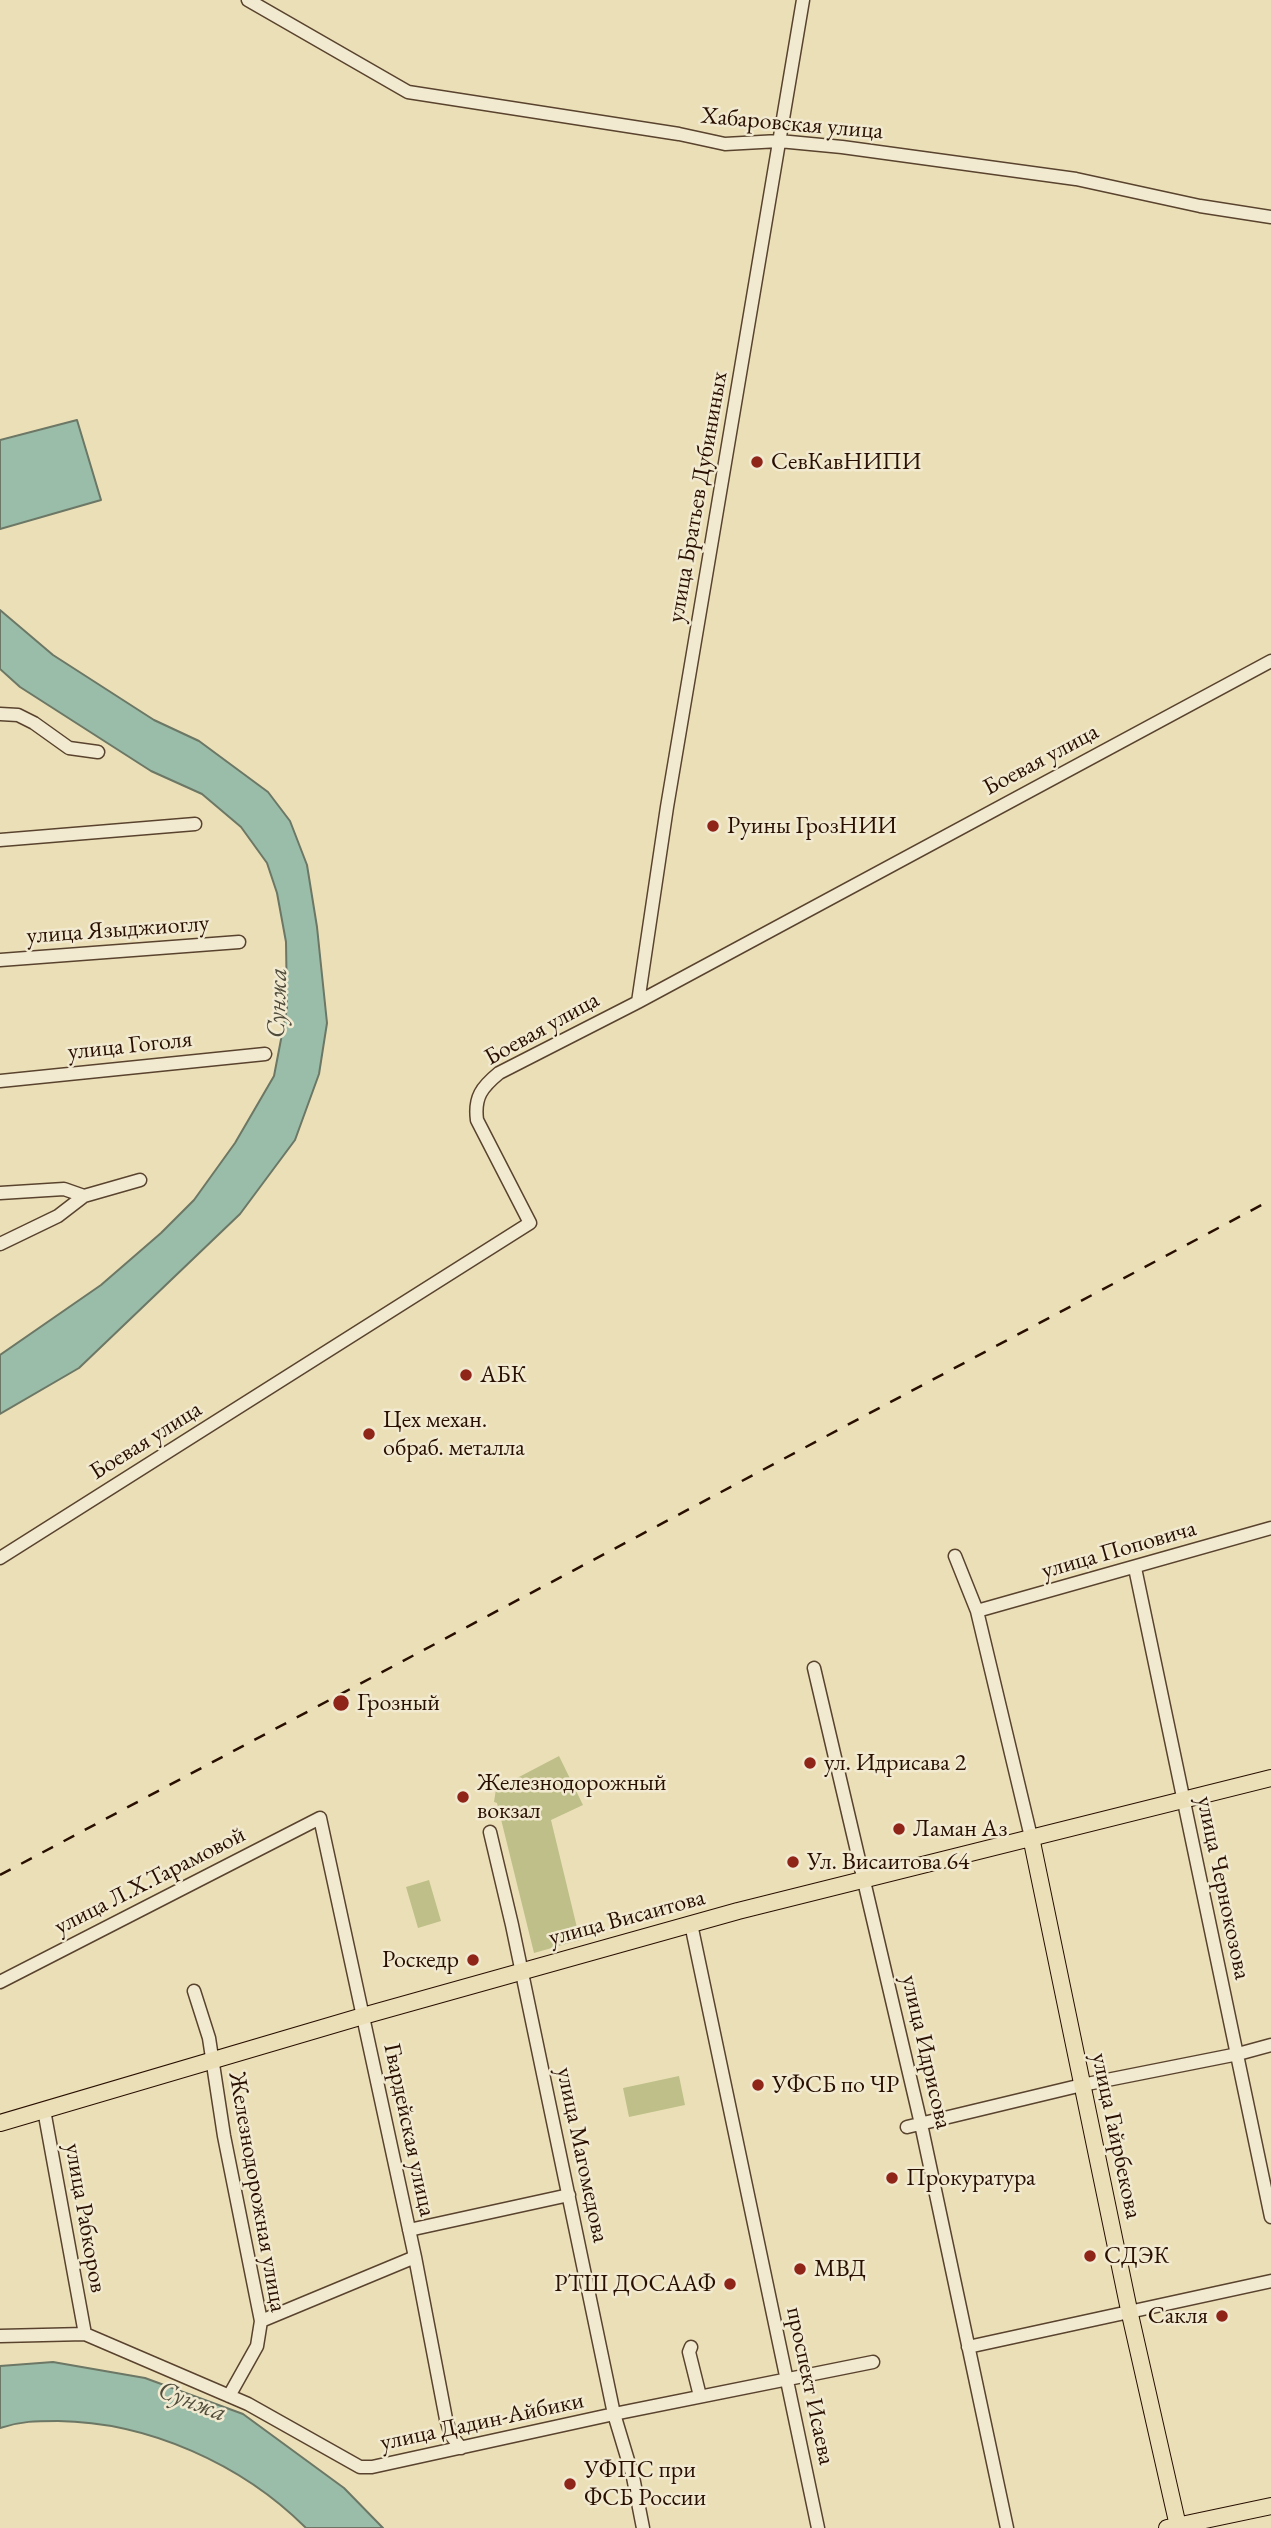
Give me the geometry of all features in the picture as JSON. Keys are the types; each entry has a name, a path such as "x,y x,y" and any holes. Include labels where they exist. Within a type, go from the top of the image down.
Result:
{"main road":[{"name":"улица Висаитова","path":"0,2123 363,2015 691,1924 1271,1778"},
{"name":"улица Гайрбекова","path":"1031,1837 1172,2527"},
{"path":"1172,2527 1271,2506"}],"street":[{"name":"Хабаровская улица","path":"248,0 408,92 679,134 725,144 779,142 842,147 1076,179 1200,206 1271,217"},
{"name":"улица Братьев Дубининых","path":"638,1002 667,807 803,0"},
{"name":"Боевая улица","path":"0,1558 530,1223 477,1120 478,1096 484,1085 499,1073 638,1002 1271,661"},
{"path":"0,714 18,715 69,748 98,752"},
{"path":"0,840 195,824"},
{"name":"улица Языджиоглу","path":"0,960 239,942"},
{"name":"улица Гоголя","path":"0,1081 265,1054"},
{"path":"0,1244 58,1216 84,1196 140,1180"},
{"path":"0,1193 64,1189 84,1196"},
{"name":"улица Поповича","path":"977,1611 1271,1528"},
{"path":"955,1556 977,1611 1031,1837"},
{"name":"улица Чернокозова","path":"1135,1568 1271,2217"},
{"name":"улица Идрисова","path":"814,1668 921,2124 1007,2528"},
{"name":"улица Л.Х.Тарамовой","path":"0,1982 320,1818"},
{"name":"Гвардейская улица","path":"320,1818 415,2257 446,2419 451,2435 461,2448"},
{"name":"улица Магомедова","path":"490,1832 512,1925 614,2414 633,2477 643,2528"},
{"name":"проспект Исаева","path":"691,1924 818,2528"},
{"name":"Железнодорожная улица","path":"194,1991 209,2038 224,2136 261,2321 257,2346 229,2396"},
{"path":"908,2127 1082,2085 1271,2045"},
{"name":"улица Рабкоров","path":"44,2110 85,2334"},
{"path":"409,2230 569,2195"},
{"path":"261,2321 415,2257"},
{"path":"968,2347 1271,2281"},
{"name":"улица Дадин-Айбики","path":"0,2336 85,2334 259,2410 360,2467 372,2467 614,2414 873,2362"},
{"path":"691,2347 689,2352 700,2396"}],"shaded area":[{"path":"559,1756 583,1805 551,1820 580,1940 534,1953 497,1803 494,1802 496,1789"},
{"path":"429,1880 441,1921 418,1928 406,1887"},
{"path":"679,2076 685,2105 629,2117 623,2088"}],"water":[{"path":"77,420 101,500 0,529 0,440"},
{"path":"0,610 53,655 154,720 199,741 268,792 290,821 307,865 317,927 327,1023 319,1074 295,1140 240,1214 79,1368 0,1414 0,1355 101,1285 161,1233 194,1200 235,1143 274,1076 287,1008 286,942 277,893 267,863 241,827 202,794 151,771 20,687 0,669"},
{"name":"Сунжа","path":"53,2362 145,2378 243,2414 344,2488 383,2528 306,2528 253,2484 223,2466 159,2438 126,2429 58,2421 29,2422 0,2428 0,2366"}],"railway":[{"path":"0,1875 1271,1200"}],"place":[{"name":"СевКавНИПИ","path":"757,462"},
{"name":"Руины ГрозНИИ","path":"713,826"},
{"name":"АБК","path":"466,1375"},
{"name":"Цех механ. обраб. металла","path":"369,1434"},
{"name":"Грозный","path":"341,1703"},
{"name":"ул. Идрисава 2","path":"810,1763"},
{"name":"Железнодорожный вокзал","path":"463,1797"},
{"name":"Ламан Аз","path":"899,1829"},
{"name":"Ул. Висаитова 64","path":"793,1862"},
{"name":"Роскедр","path":"473,1960"},
{"name":"УФСБ по ЧР","path":"758,2085"},
{"name":"Прокуратура","path":"892,2178"},
{"name":"СДЭК","path":"1090,2256"},
{"name":"МВД","path":"800,2269"},
{"name":"РТШ ДОСААФ","path":"730,2284"},
{"name":"Сакля","path":"1222,2316"},
{"name":"УФПС при ФСБ России","path":"570,2484"}]}
